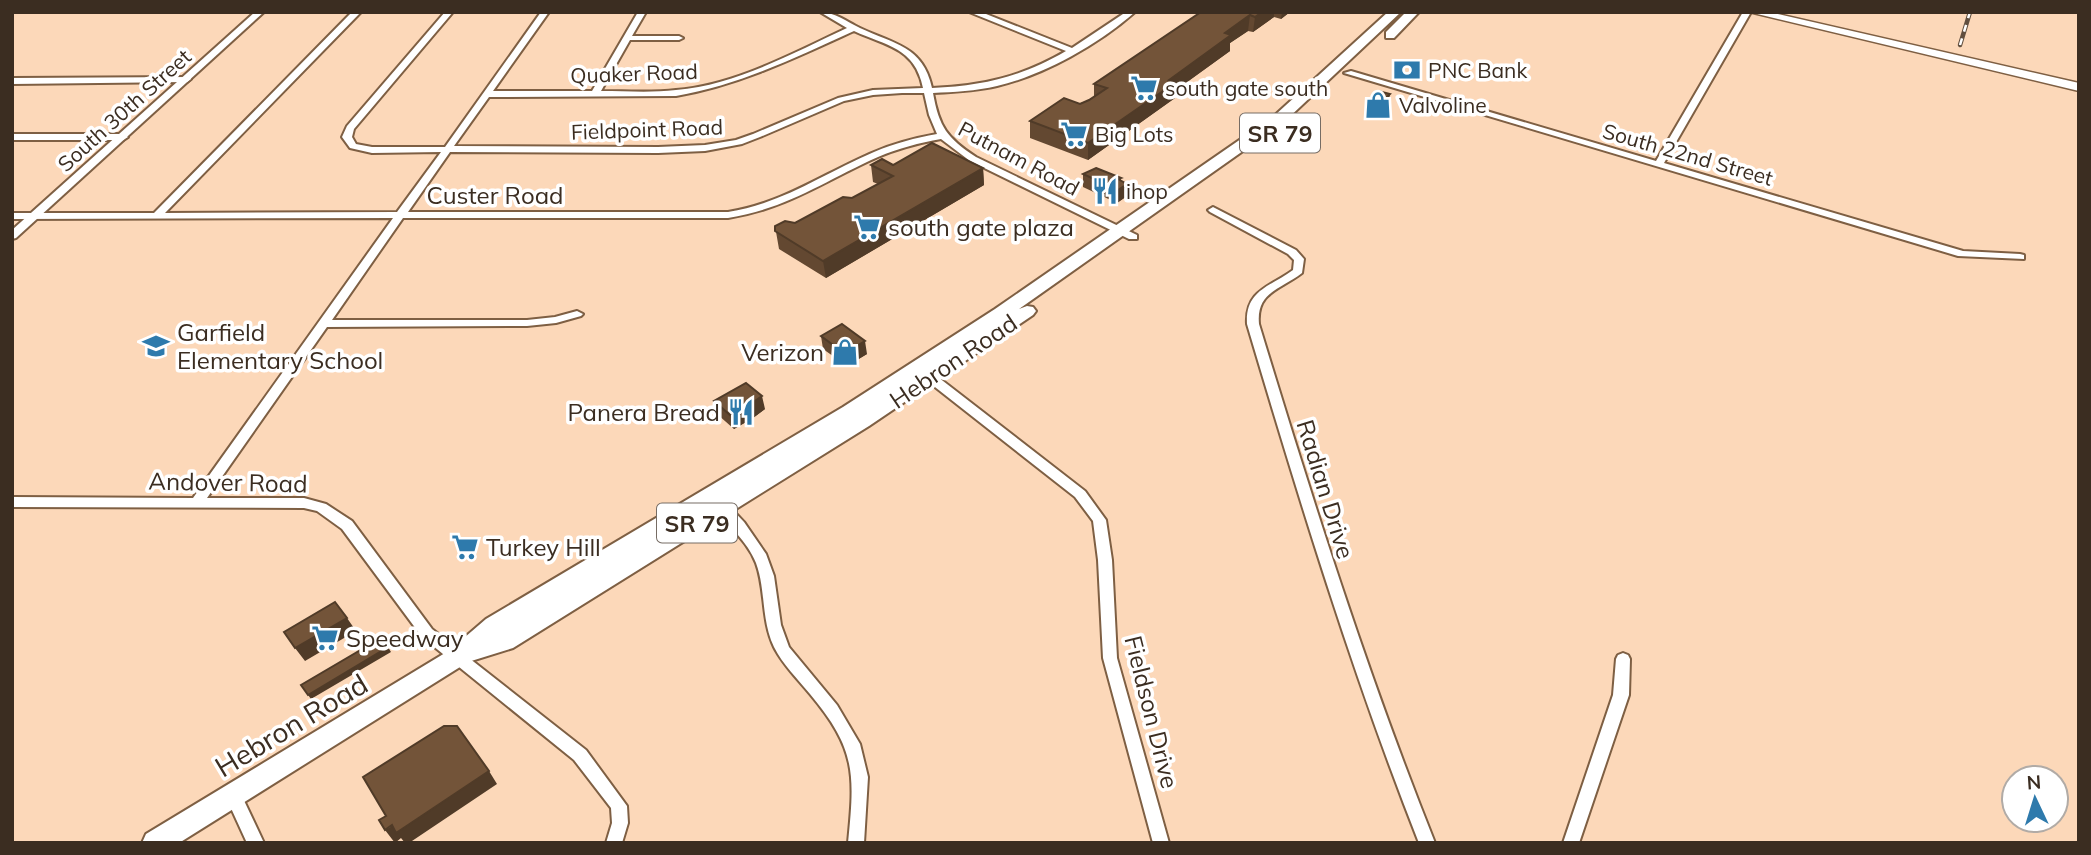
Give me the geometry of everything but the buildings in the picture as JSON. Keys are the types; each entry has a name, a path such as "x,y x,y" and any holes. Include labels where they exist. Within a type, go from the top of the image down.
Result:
{"highway":[{"name":"Hebron Road","path":"458,657 505,641 930,377 1279,119 1395,12"},
{"name":"Hebron Road","path":"155,843 458,657 494,626 918,369 1126,234 1300,117 1413,12"},
{"path":"1348,73 1347,64 1368,43 1366,39"},
{"path":"1300,117 1300,111 1332,81 1331,71"}],"main road":[{"path":"1754,12 2079,87"}],"street":[{"name":"South 30th Street","path":"12,236 260,12"},
{"path":"156,216 356,12"},
{"name":"Fieldpoint Road","path":"449,12 347,133 350,143 361,149 712,148 765,134 821,107 849,97 878,92 928,91 1002,82 1022,76 1072,51 1131,12"},
{"path":"197,503 545,12"},
{"path":"595,93 642,12"},
{"name":"Putnam Road","path":"824,12 854,29 905,50 921,66 934,124 940,136 973,159 1126,234"},
{"path":"972,12 1072,51"},
{"path":"1658,165 1747,12"},
{"name":"Quaker Road","path":"488,94 676,93 715,87 854,29"},
{"path":"627,38 679,38"},
{"name":"South 22nd Street","path":"1348,73 1962,254 2020,257"},
{"path":"12,80 187,79"},
{"path":"12,137 123,136"},
{"name":"Custer Road","path":"12,216 683,217 739,214 787,200 899,146 940,136"},
{"name":"Radian Drive","path":"1213,210 1292,252 1299,259 1298,271 1254,302 1250,313 1252,324 1321,552 1397,769 1427,843"},
{"path":"324,324 527,323 556,320 577,314"},
{"name":"Fieldson Drive","path":"930,377 1080,494 1099,520 1105,560 1110,658 1161,843"},
{"name":"Andover Road","path":"12,502 304,503 335,514 369,552 426,633 580,755 619,806 620,823 614,843"},
{"path":"722,507 757,545 765,564 771,615 778,639 790,660 845,726 853,745 862,788 856,843"},
{"path":"1571,843 1620,695 1623,659"},
{"path":"233,795 256,843"}],"railway":[{"path":"1960,45 1970,12"}],"place":[{"name":"PNC Bank","path":"1407,70"},
{"name":"south gate south","path":"1144,88"},
{"name":"Valvoline","path":"1378,105"},
{"name":"Big Lots","path":"1074,134"},
{"name":"ihop","path":"1105,191"},
{"name":"south gate plaza","path":"867,227"},
{"name":"Garfield Elementary School","path":"156,346"},
{"name":"Verizon","path":"845,352"},
{"name":"Panera Bread","path":"741,412"},
{"name":"Turkey Hill","path":"465,547"},
{"name":"Speedway","path":"325,638"}]}
